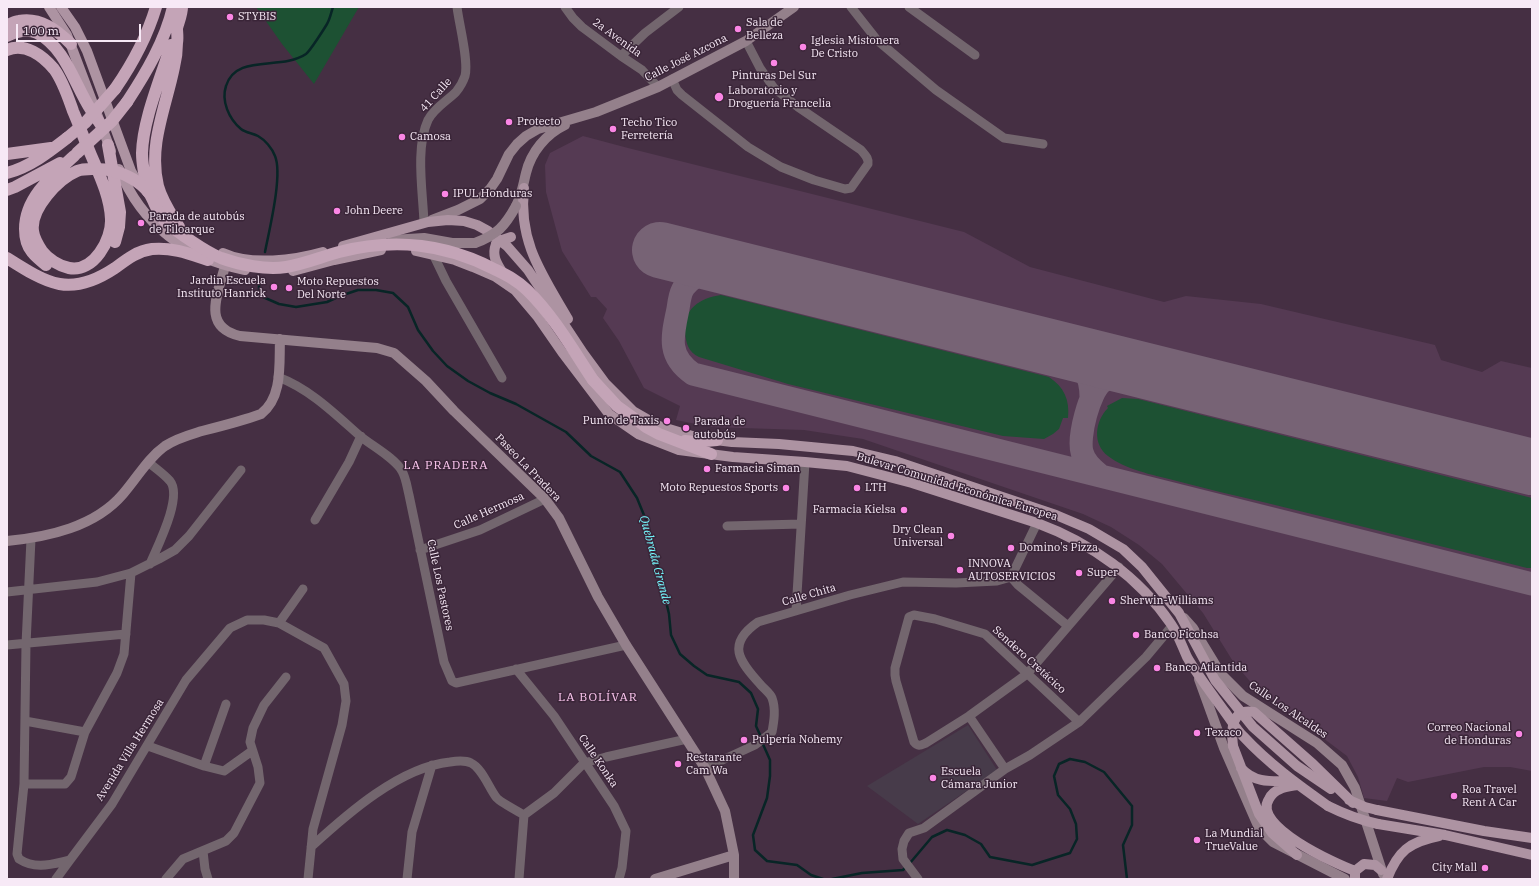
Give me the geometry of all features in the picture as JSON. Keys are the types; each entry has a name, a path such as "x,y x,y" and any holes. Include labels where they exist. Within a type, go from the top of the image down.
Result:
{"highway":[{"path":"8,169 29,164 51,150 85,123 115,89 138,52 146,36 156,7"},
{"path":"108,145 118,193 120,212 119,227 114,246 102,263 83,274 71,276 58,273 46,265 32,252 27,243 25,220 31,204 44,184 100,132 127,102 154,55 173,7"},
{"path":"182,7 178,27 144,134 142,153 148,192 165,221 198,246 220,257 239,263 264,267 285,267 353,249 394,244 419,245 473,258 513,279 528,290 545,310 593,380 617,406 659,434 711,454"},
{"path":"7,25 18,21 31,20 55,29 71,44"},
{"path":"178,27 174,66 158,129 155,147 155,164 158,186 162,198 178,227"},
{"path":"7,36 22,31 36,32 53,45 61,56 101,125"},
{"path":"7,50 18,48 32,51 45,60 55,71 77,119 110,204 112,220 110,230 103,250 94,260 82,267 71,269 58,264 46,256 36,243 33,230 35,217 42,201 55,187 76,171 84,169 92,169 113,170 132,178 148,192"},
{"path":"7,154 51,150"},
{"path":"7,190 75,154"},
{"path":"7,258 44,280 62,285 80,285 92,281 104,275 134,254 151,249 174,250 208,260"},
{"path":"676,440 694,442 717,440"}],"main road":[{"name":"Bulevar Comunidad Económica Europea","path":"49,7 68,35 108,145 128,190 161,231 176,243 208,260 225,266 257,272 286,272 308,268 334,260 391,249 410,250 433,254 473,267 496,277 511,287 527,302 562,352 609,414 638,434 679,450 732,458 805,462 854,468 912,483 1056,530 1083,544 1119,567 1148,596 1172,626 1182,648 1198,675 1243,736 1295,783 1328,806 1361,820 1445,835 1532,855"},
{"name":"Bulevar Comunidad Económica Europea","path":"61,7 75,27 87,51 131,171 143,191 178,227 199,240 226,254 252,260 279,260 319,253 426,222 448,220 464,221 477,225 488,231 507,246 528,270 583,353 605,383 633,411 659,426 699,438 853,451 895,461 1056,515 1089,529 1123,549 1142,567 1179,614 1215,680 1253,727 1297,766 1353,803 1377,810 1484,831 1532,838"},
{"name":"Calle José Azcona","path":"334,260 379,243 393,240 424,238 452,243 475,243 488,238 500,230 509,219 524,188 526,172 531,158 538,146 560,127 581,117 658,87 746,41 794,7"},
{"name":"Calle José Azcona","path":"426,222 458,210 480,199 497,179 509,154 526,136 538,129 581,117"},
{"path":"524,188 522,203 523,219 531,251"},
{"path":"511,287 494,258 496,244 511,237 519,238 524,241 531,251 542,274 571,325 583,353"},
{"name":"Paseo La Pradera","path":"225,266 214,308 216,320 219,325 232,334 377,348 394,353 426,381 545,499 559,518 598,597 626,645 705,768 724,811 734,855 734,879"},
{"path":"7,541 31,538 72,528 110,506 122,495 148,462 160,450 181,437 261,414 268,409 272,402 278,377 280,339"},
{"name":"Calle Los Alcaldes","path":"1179,614 1193,628 1221,674 1243,696 1318,743 1342,765 1355,788 1384,876"},
{"path":"1198,675 1224,748 1259,828 1273,842 1345,879"},
{"path":"1297,855 1272,833 1259,814 1233,746 1232,727 1236,718 1246,712 1254,712 1313,764 1353,803"},
{"path":"1240,766 1247,774 1254,778 1295,783"},
{"path":"1295,783 1279,789 1270,797 1266,803 1265,809 1270,819 1289,837 1355,875 1360,866 1368,863 1375,865 1384,876 1406,848 1420,840 1445,835"},
{"path":"655,879 734,855"}],"street":[{"name":"41 Calle","path":"426,222 422,147 428,120 437,108 462,84 465,75 466,63 457,7"},
{"name":"2a Avenida","path":"565,7 582,27 642,70 658,87"},
{"path":"621,56 645,33 679,7"},
{"path":"851,7 877,40 936,90 1004,138 1042,144"},
{"path":"909,7 976,55"},
{"path":"672,79 677,90 682,95 748,147 781,167 814,180 846,189 851,188 868,164 867,157 861,150 798,107 774,88 760,68 746,41"},
{"path":"433,254 446,281 502,378"},
{"name":"Calle Los Pastores","path":"278,377 294,383 343,420 361,436 388,456 402,471 409,495 444,662 452,681 456,683 626,645"},
{"path":"315,520 349,462 361,436"},
{"path":"148,462 170,481 173,492 170,513 150,564"},
{"path":"796,611 805,462"},
{"path":"7,592 97,582 131,573 150,564 175,550 189,536 241,470"},
{"name":"Calle Hermosa","path":"420,550 480,530 545,499"},
{"path":"1038,523 1011,577 1018,585 1068,626"},
{"path":"727,526 801,524"},
{"path":"31,538 27,590 24,784 17,854 19,859 30,865 40,866 70,860"},
{"path":"1005,769 969,716 1027,674 1119,567"},
{"path":"24,784 65,784 71,777 85,732 116,673 124,654 131,573"},
{"name":"Calle Chita","path":"705,768 755,745 772,732 775,713 772,697 741,661 739,651 740,640 748,629 758,622 903,582 956,583 997,581 1011,577"},
{"path":"279,623 303,589"},
{"name":"Sendero Cretácico","path":"969,716 920,746 916,745 914,742 896,681 895,668 909,617 914,616 934,619 984,634 1079,722"},
{"name":"Avenida Villa Hermosa","path":"56,879 112,804 186,680 230,628 247,620 264,620 279,623 324,648 344,684 346,695 342,725 312,829 308,879"},
{"path":"918,879 903,859 902,849 904,841 909,833 924,828 1005,769 1030,755 1079,722 1146,657 1172,626"},
{"path":"7,645 126,634"},
{"name":"Calle Konka","path":"516,669 554,716 614,806 626,831 622,868 619,879"},
{"path":"166,879 183,859 226,841 234,833 260,783 258,767 250,742 254,728 264,705 286,677"},
{"path":"204,766 226,704"},
{"path":"25,722 85,732"},
{"path":"519,879 524,815 554,793 584,763 687,739"},
{"path":"148,746 204,766 224,771 252,751"},
{"path":"311,847 366,800 421,768 432,764 459,761 471,763 484,776 497,798 524,815"},
{"path":"407,879 412,832 432,764"},
{"path":"203,851 208,879"}],"shaded area":[{"path":"583,136 964,232 1030,267 1164,302 1186,296 1261,304 1435,345 1441,360 1482,372 1501,361 1532,368 1532,771 1510,767 1484,767 1408,782 1397,778 1387,801 1364,798 1358,777 1347,756 1255,687 1234,663 1203,613 1162,564 1139,545 1111,527 1083,514 863,439 804,430 711,427 676,420 680,406 644,388 619,341 603,318 607,309 596,297 591,297 562,251 546,192 545,165 550,153"},
{"name":"Escuela Cámara Junior","path":"968,725 997,770 918,824 867,786"}],"green space":[{"path":"256,7 359,7 314,84 282,44"},
{"path":"721,295 1049,377 1059,385 1065,394 1068,405 1068,418 1063,418 1059,429 1044,439 1003,436 788,384 699,357 692,353 688,347 685,332 682,332 686,317 694,306 700,302"},
{"path":"1122,398 1138,399 1532,498 1532,568 1148,474 1122,465 1103,451 1099,445 1097,432 1100,419 1108,408 1107,406"}],"waterway":[{"name":"Quebrada Grande","path":"265,252 276,189 277,165 275,156 270,147 263,140 256,135 243,130 233,120 225,104 226,86 231,76 239,69 260,64 284,62 296,59 306,54 314,45 327,24 333,7"},
{"name":"Quebrada Grande","path":"259,281 259,291 263,297 279,304 296,307 327,302 358,290 376,290 393,293 408,307 418,330 433,351 447,366 468,381 490,393 516,404 566,432 591,456 620,472 637,498 648,525 669,614 671,635 680,654 707,675 739,682 751,693 758,709 756,726 761,737"},
{"name":"Quebrada Grande","path":"762,742 770,760 770,776 767,798 753,835 755,850 767,861 797,865 811,875 823,879"},
{"name":"Quebrada Grande","path":"910,863 932,837 947,830 965,835 981,844 990,857 1032,865 1070,853 1077,839 1076,824 1070,809 1058,795 1054,776 1059,764 1070,759 1085,762 1104,772 1132,806 1132,825 1123,845 1127,879"},
{"name":"Quebrada Grande","path":"832,879 862,873 903,870 906,867"}],"taxiway":[{"path":"728,267 710,269 695,277 683,288 679,300 673,337 675,353 679,360 693,374 1532,584"},
{"path":"1063,350 1075,359 1084,369 1089,381 1091,397"},
{"path":"1101,476 1087,463 1082,452 1081,445 1083,426 1086,415 1097,387 1113,375 1132,367"}],"runway":[{"path":"660,250 1532,467"}],"place":[{"name":"STYBIS","path":"230,17"},
{"name":"Sala de Belleza","path":"738,29"},
{"name":"Iglesia Mistonera De Cristo","path":"803,47"},
{"name":"Pinturas Del Sur","path":"774,63"},
{"name":"Laboratorio y Droguería Francelia","path":"719,97"},
{"name":"Protecto","path":"509,122"},
{"name":"Techo Tico Ferretería","path":"613,129"},
{"name":"Camosa","path":"402,137"},
{"name":"IPUL Honduras","path":"445,194"},
{"name":"John Deere","path":"337,211"},
{"name":"Parada de autobús de Tiloarque","path":"141,223"},
{"name":"Jardin Escuela Instituto Hanrick","path":"274,287"},
{"name":"Moto Repuestos Del Norte","path":"289,288"},
{"name":"Punto de Taxis","path":"667,421"},
{"name":"Parada de autobús","path":"686,428"},
{"name":"Farmacia Siman","path":"707,469"},
{"name":"Moto Repuestos Sports","path":"786,488"},
{"name":"LTH","path":"857,488"},
{"name":"Farmacia Kielsa","path":"904,510"},
{"name":"Dry Clean Universal","path":"951,536"},
{"name":"Domino's Pizza","path":"1011,548"},
{"name":"INNOVA AUTOSERVICIOS","path":"960,570"},
{"name":"Super","path":"1079,573"},
{"name":"Sherwin-Williams","path":"1112,601"},
{"name":"Banco Ficohsa","path":"1136,635"},
{"name":"Banco Atlantida","path":"1157,668"},
{"name":"Texaco","path":"1197,733"},
{"name":"Correo Nacional de Honduras","path":"1519,734"},
{"name":"Pulpería Nohemy","path":"744,740"},
{"name":"Restarante Cam Wa","path":"678,764"},
{"name":"Escuela Cámara Junior","path":"933,778"},
{"name":"Roa Travel Rent A Car","path":"1454,796"},
{"name":"La Mundial TrueValue","path":"1197,840"},
{"name":"City Mall","path":"1485,868"}],"district":[{"name":"LA PRADERA","path":"446,466"},
{"name":"LA BOLÍVAR","path":"598,698"}]}
